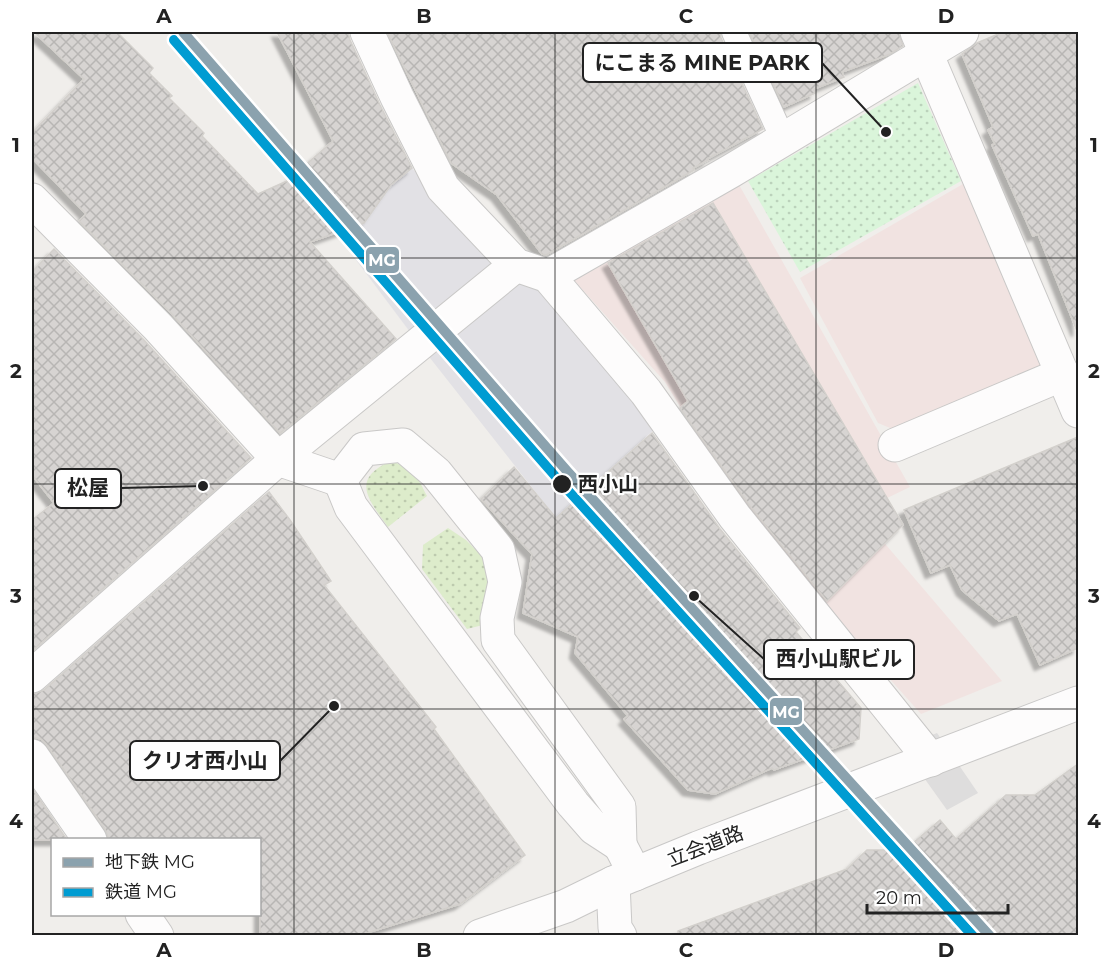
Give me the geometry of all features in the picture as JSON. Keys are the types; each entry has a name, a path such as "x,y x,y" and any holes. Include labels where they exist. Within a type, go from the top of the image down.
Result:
{"street":[{"path":"367,32 443,188 516,265 548,276 646,392 735,517 932,759"},
{"path":"548,276 783,139 922,42 962,32"},
{"path":"922,42 1078,411"},
{"path":"32,200 158,327 278,459 340,480 351,507 573,804 594,828 620,845"},
{"path":"32,676 278,459 516,265"},
{"path":"895,446 1063,374"},
{"path":"340,480 363,449 403,445 436,473 498,550 505,582 497,618 498,640 619,807 624,878 615,928 620,936"},
{"name":"立会道路","path":"480,936 566,906 624,878 1078,704"},
{"path":"32,756 89,838"},
{"path":"143,916 157,936"}],"lane":[{"path":"734,32 783,139"}],"shaded area":[{"path":"412,168 497,268 536,288 656,428 556,518 419,344 338,236 349,228 364,223 379,201 363,183"},
{"path":"738,183 910,487 858,512 1002,681 921,714 766,540 732,492 665,382 573,279"},
{"path":"963,184 1043,370 900,432 878,423 800,278"}],"green space":[{"path":"918,83 961,181 800,272 748,181"},
{"path":"391,461 414,474 427,496 388,527 369,499 367,482 370,475 378,468"},
{"path":"448,528 466,540 485,559 491,590 483,625 467,629 422,569 423,545"}],"pier":[{"path":"937,733 978,793 947,810 902,747"}],"building":[{"path":"34,32 117,32 153,68 149,73 172,96 169,98 204,133 202,136 258,194 287,181 333,141 277,32 348,32 380,105 412,168 391,185 364,223 310,242 396,339 280,433 172,314 79,221 86,214 32,158 32,133 84,79"},
{"path":"387,32 720,32 763,129 707,159 693,168 694,170 546,255 542,254 497,195 451,163"},
{"path":"749,32 899,32 903,46 890,54 842,72 844,77 814,89 815,93 784,107"},
{"path":"1003,32 1078,32 1077,331 1038,234 1033,236 992,145 995,144 988,130 993,127 962,54 977,43"},
{"path":"713,203 903,525 827,601 750,506 680,408 688,401 608,263"},
{"path":"54,249 144,340 251,458 32,651 32,520 54,503 32,475 32,272"},
{"path":"652,433 720,529 800,628 796,632 861,708 859,739 774,770 772,768 715,794 688,790 624,719 628,716 575,653 578,637 523,613 532,554 481,499 514,467 556,518"},
{"path":"1078,437 1078,648 1040,665 1017,614 999,621 962,590 950,565 931,573 904,510"},
{"path":"269,492 331,581 324,585 436,727 434,729 525,855 460,904 357,936 260,936 261,838 108,838 105,829 47,745 41,739 32,737 32,694 44,690"},
{"path":"1078,764 1078,936 678,936 678,931 847,869 867,850 905,850 940,820 956,839 1006,795 1035,795"},
{"path":"32,788 66,838 32,840"}],"metro line":[{"name":"MG","path":"183,32 567,471 990,936"}],"rail line":[{"name":"MG","path":"174,40 558,479 973,936"}],"place":[{"name":"にこまる MINE PARK","path":"886,132"},
{"name":"西小山","path":"562,484"},
{"name":"松屋","path":"203,486"},
{"name":"西小山駅ビル","path":"694,596"},
{"name":"クリオ西小山","path":"334,706"}]}
